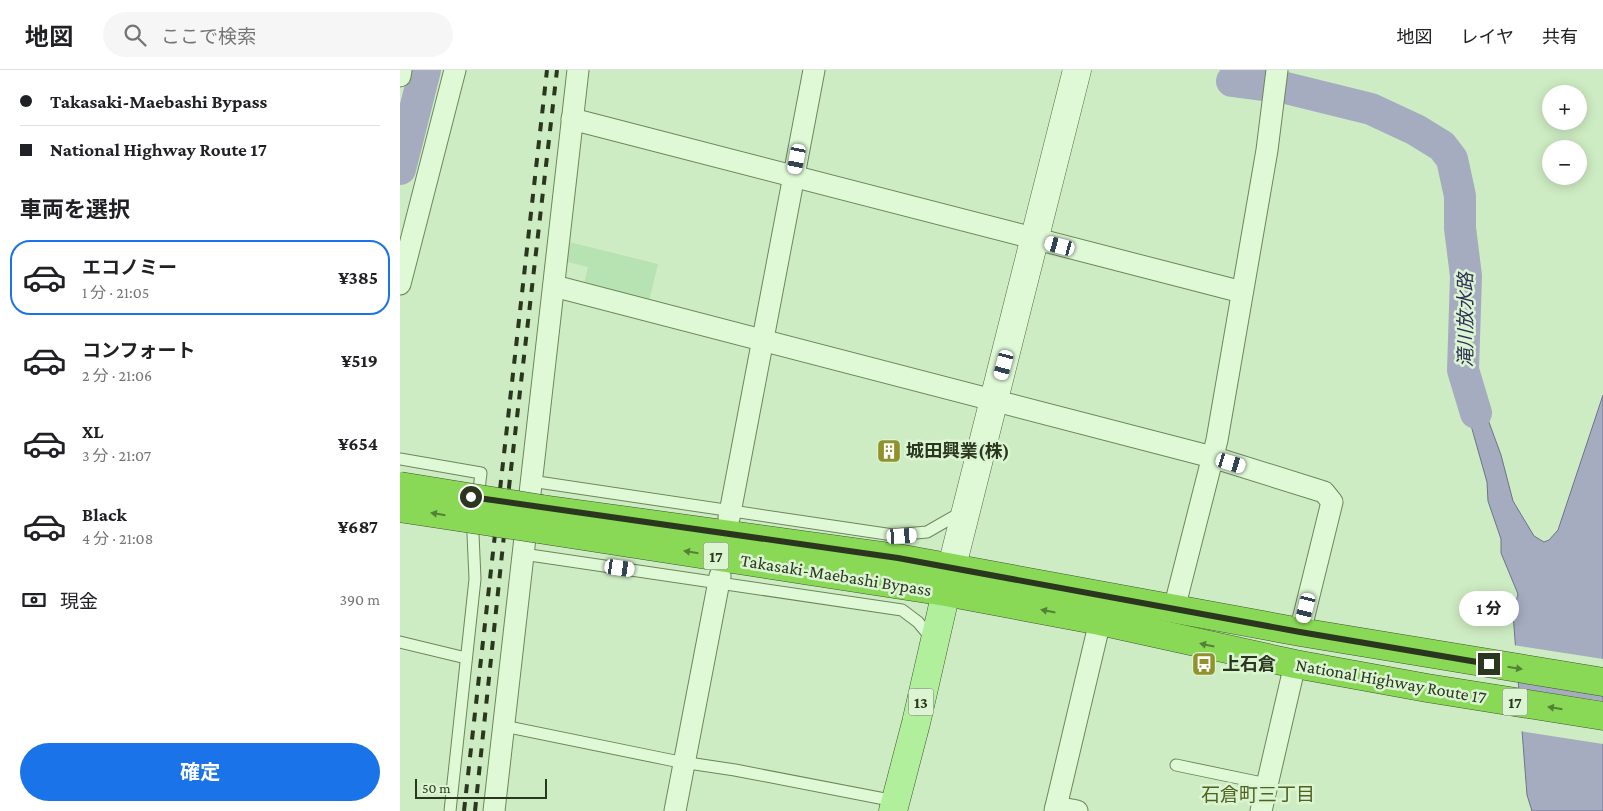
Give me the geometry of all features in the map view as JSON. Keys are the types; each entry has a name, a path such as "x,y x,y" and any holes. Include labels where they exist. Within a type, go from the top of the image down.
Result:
{"highway":[{"name":"Takasaki-Maebashi Bypass","path":"400,486 540,519"},
{"name":"Takasaki-Maebashi Bypass","path":"400,508 540,519 898,558 949,580"},
{"name":"National Highway Route 17","path":"949,580 1174,609 1432,655 1603,682"},
{"name":"National Highway Route 17","path":"949,580 1100,621 1295,664 1427,688 1603,716"}],"main road":[{"path":"949,580 1036,240 1077,70"},
{"name":"13","path":"894,806 949,580"}],"street":[{"path":"400,76 402,70"},
{"path":"400,284 455,70"},
{"path":"494,811 578,70"},
{"path":"730,514 814,70"},
{"path":"1174,609 1212,458 1273,115 1277,70"},
{"path":"572,119 1242,292"},
{"path":"554,286 1212,458 1324,492 1332,502 1300,632"},
{"path":"675,811 719,579"},
{"path":"1077,811 1055,809 1100,621"},
{"path":"1262,811 1295,664"}],"lane":[{"path":"400,459 481,473 473,534 475,579 450,811"},
{"path":"531,481 730,514 902,536 935,529 966,509"},
{"path":"523,554 719,579 902,610 918,622 935,643"},
{"path":"400,642 466,658"},
{"path":"504,726 684,762 735,770 894,806"},
{"path":"1176,765 1267,784"}],"green space":[{"path":"565,241 658,264 649,301 584,284 588,267 563,261"}],"water":[{"path":"1463,370 1483,406 1501,455 1513,501 1534,536 1544,542 1549,540 1558,530 1603,395 1603,811 1532,811 1527,795 1513,614 1518,594 1501,553 1501,539 1488,501 1487,482 1459,383"}],"pier":[{"path":"1513,645 1603,659 1603,695 1516,681"},
{"path":"1516,688 1603,701 1603,744 1519,731"}],"waterway":[{"path":"400,169 425,70"},
{"name":"滝川放水路","path":"1232,81 1286,88 1371,109 1416,130 1442,146 1452,159 1460,196 1460,228 1466,276 1463,370 1476,413"}],"railway":[{"path":"464,811 547,70"},
{"path":"475,811 510,478 557,70"}],"place":[{"name":"城田興業(株)","path":"889,451"},
{"name":"上石倉","path":"1204,664"}],"district":[{"name":"石倉町三丁目","path":"1258,794"}],"route":[{"path":"471,497 542,509 898,558 1300,632 1489,664"}]}
